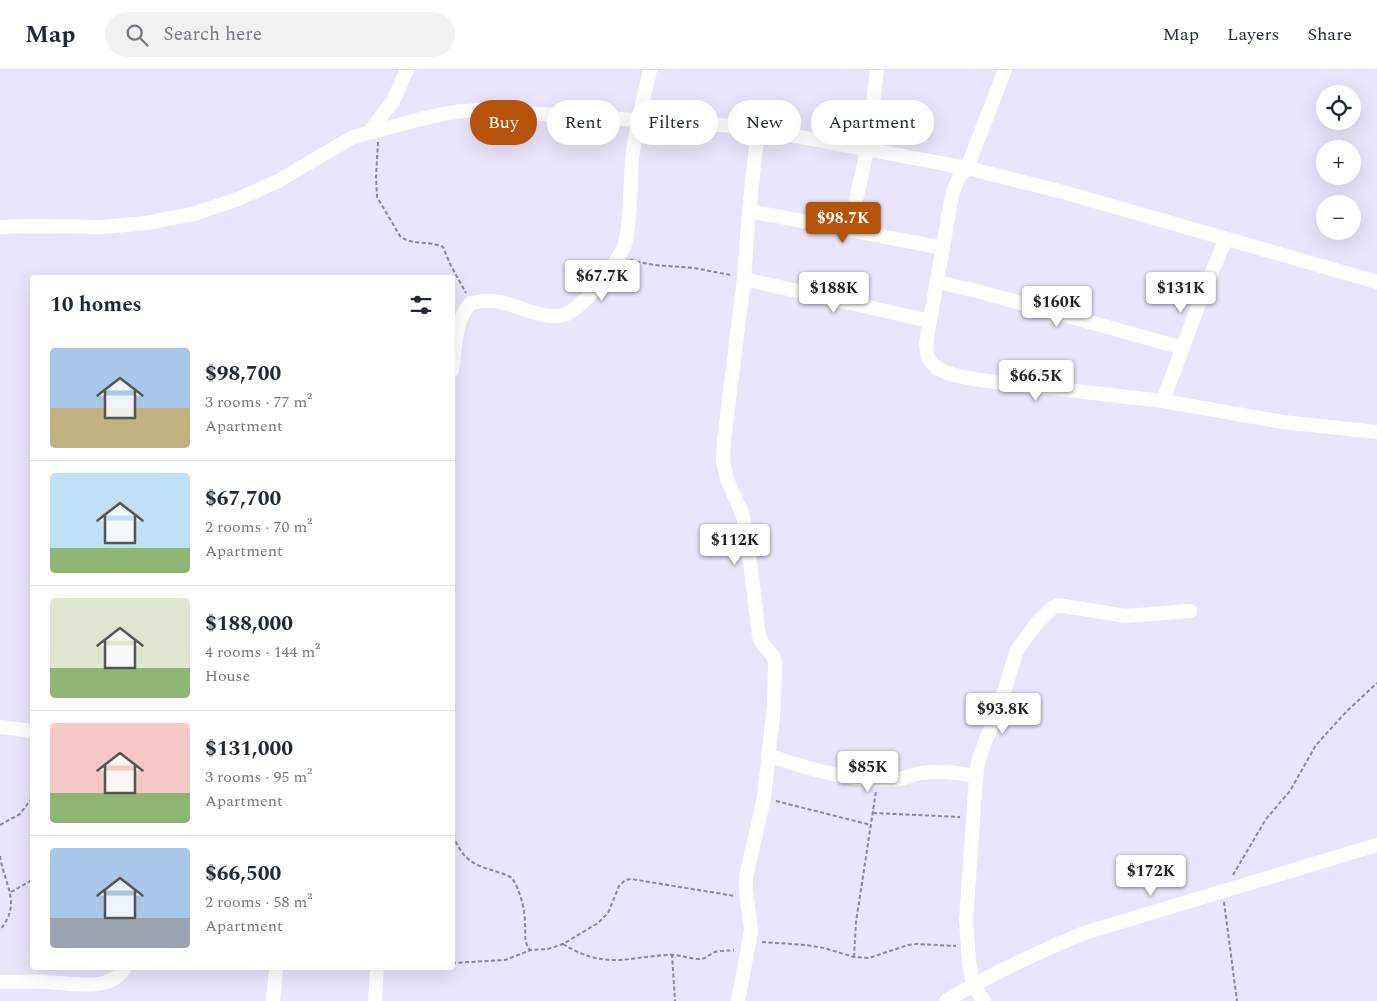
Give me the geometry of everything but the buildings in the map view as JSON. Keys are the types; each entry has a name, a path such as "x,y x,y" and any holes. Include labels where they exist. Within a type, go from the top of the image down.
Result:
{"street":[{"path":"374,131 393,101 407,70"},
{"path":"643,100 650,70"},
{"path":"849,231 867,151 877,70"},
{"path":"1005,70 967,168 954,185 926,343 928,358 935,366 952,374 980,380 1163,401 1283,422 1377,432"},
{"path":"0,227 104,226 146,223 194,214 238,199 278,181 340,143 374,131 454,112 477,110 630,120"},
{"path":"801,138 967,168 1072,194 1377,282"},
{"path":"455,348 460,318 471,303 495,301 535,313 550,315 564,315 578,308 618,259 626,241 635,145"},
{"path":"738,1001 749,944 751,920 746,877 764,798 773,720 775,663 773,656 762,643 760,636 743,516 727,479 723,461 728,401 744,279 756,145"},
{"path":"749,211 943,248"},
{"path":"1163,401 1203,293 1226,239"},
{"path":"744,279 930,320"},
{"path":"937,282 977,291 1183,348"},
{"path":"984,1001 973,984 967,945 966,920 976,776 979,758 1000,704 1017,650 1024,638 1052,608 1058,605 1126,616 1190,611"},
{"path":"0,727 30,731"},
{"path":"768,755 827,772 878,780 896,780 922,772 976,776"},
{"path":"946,1001 973,984 1043,950 1084,933 1377,845"},
{"path":"0,982 92,985 116,977 122,970"},
{"path":"273,1001 276,970"},
{"path":"375,1001 377,970"}],"path":[{"path":"374,131 375,190 380,204 400,236 405,240 438,244 443,247 471,303"},
{"path":"618,259 629,259 654,265 694,268 744,279"},
{"path":"1237,1001 1223,892 1262,824 1290,791 1316,745 1346,712 1377,683"},
{"path":"854,957 856,922 878,780"},
{"path":"764,798 871,824"},
{"path":"0,825 20,814 30,801"},
{"path":"873,813 973,817"},
{"path":"455,841 465,856 472,862 512,878 518,892 524,916 525,941 530,950"},
{"path":"0,856 10,893 12,911 0,930"},
{"path":"455,963 505,960 530,950 548,949 563,944 598,923 608,913 624,880 631,878 747,898"},
{"path":"10,893 30,881"},
{"path":"563,944 578,954 594,959 624,960 672,954 702,959 716,952 749,944 806,945 854,957 869,958 908,945 967,945"},
{"path":"672,954 675,1001"}]}
